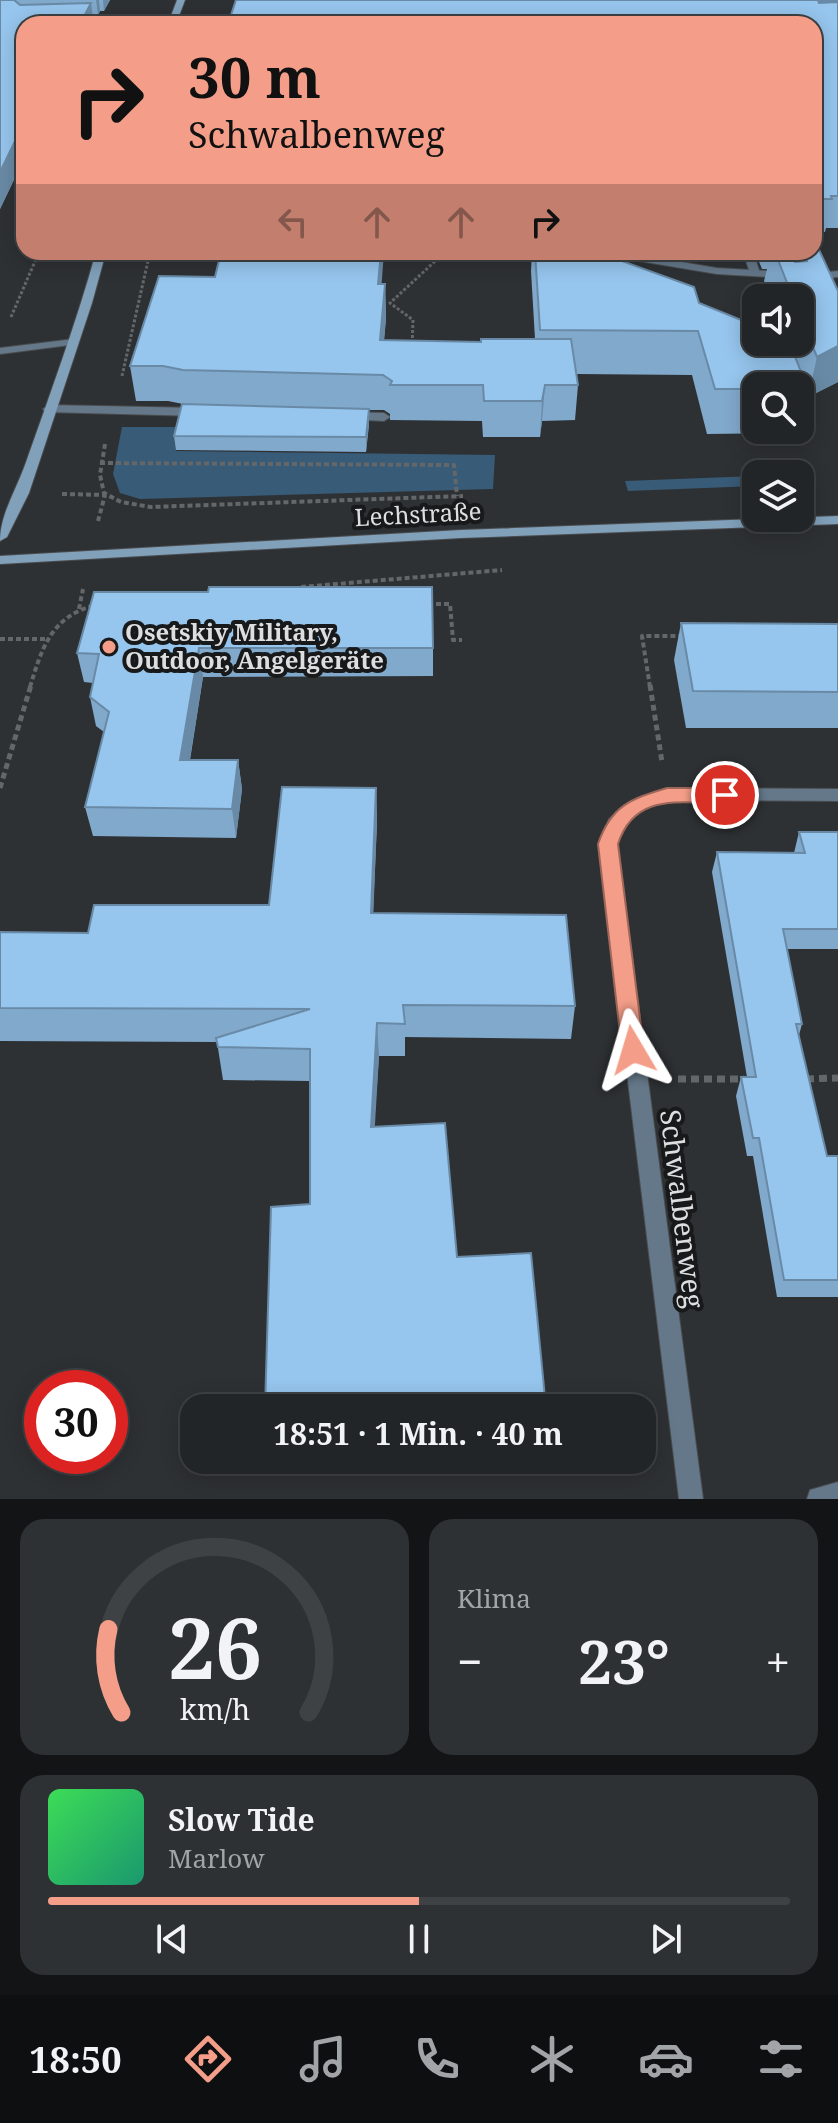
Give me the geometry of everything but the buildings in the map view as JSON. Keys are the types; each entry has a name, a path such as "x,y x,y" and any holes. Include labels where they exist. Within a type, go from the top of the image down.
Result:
{"main road":[{"path":"0,537 22,493 99,260"},
{"name":"Lechstraße","path":"0,560 461,534 838,520"}],"street":[{"path":"651,260 717,271 755,273 786,281 838,274"},
{"path":"751,260 755,273"},
{"path":"0,351 74,342"},
{"path":"49,409 210,413"},
{"path":"337,416 384,417"},
{"name":"Schwalbenweg","path":"691,1499 608,844 615,823 636,806 667,794 838,795"},
{"path":"819,1499 838,1494"}],"path":[{"path":"6,329 36,260"},
{"path":"411,362 413,320 390,303 436,260"},
{"path":"100,463 454,465 457,496"},
{"path":"294,587 385,582 511,569"},
{"path":"385,582 385,593"},
{"path":"0,788 45,639 79,609 103,603"},
{"path":"424,604 450,604 453,640 462,640"},
{"path":"667,794 642,636 687,636"},
{"path":"0,639 45,639"},
{"path":"792,1079 838,1078"},
{"path":"637,1080 761,1079"}],"shaded area":[{"path":"122,427 181,427 176,451 495,455 493,489 140,499 120,493 113,474"},
{"path":"742,477 742,487 628,491 625,481"}],"place":[{"name":"Osetskiy Military, Outdoor, Angelgeräte","path":"109,647"}],"route":[{"path":"633,1050 608,844 615,823 636,806 667,794 725,795"}]}
